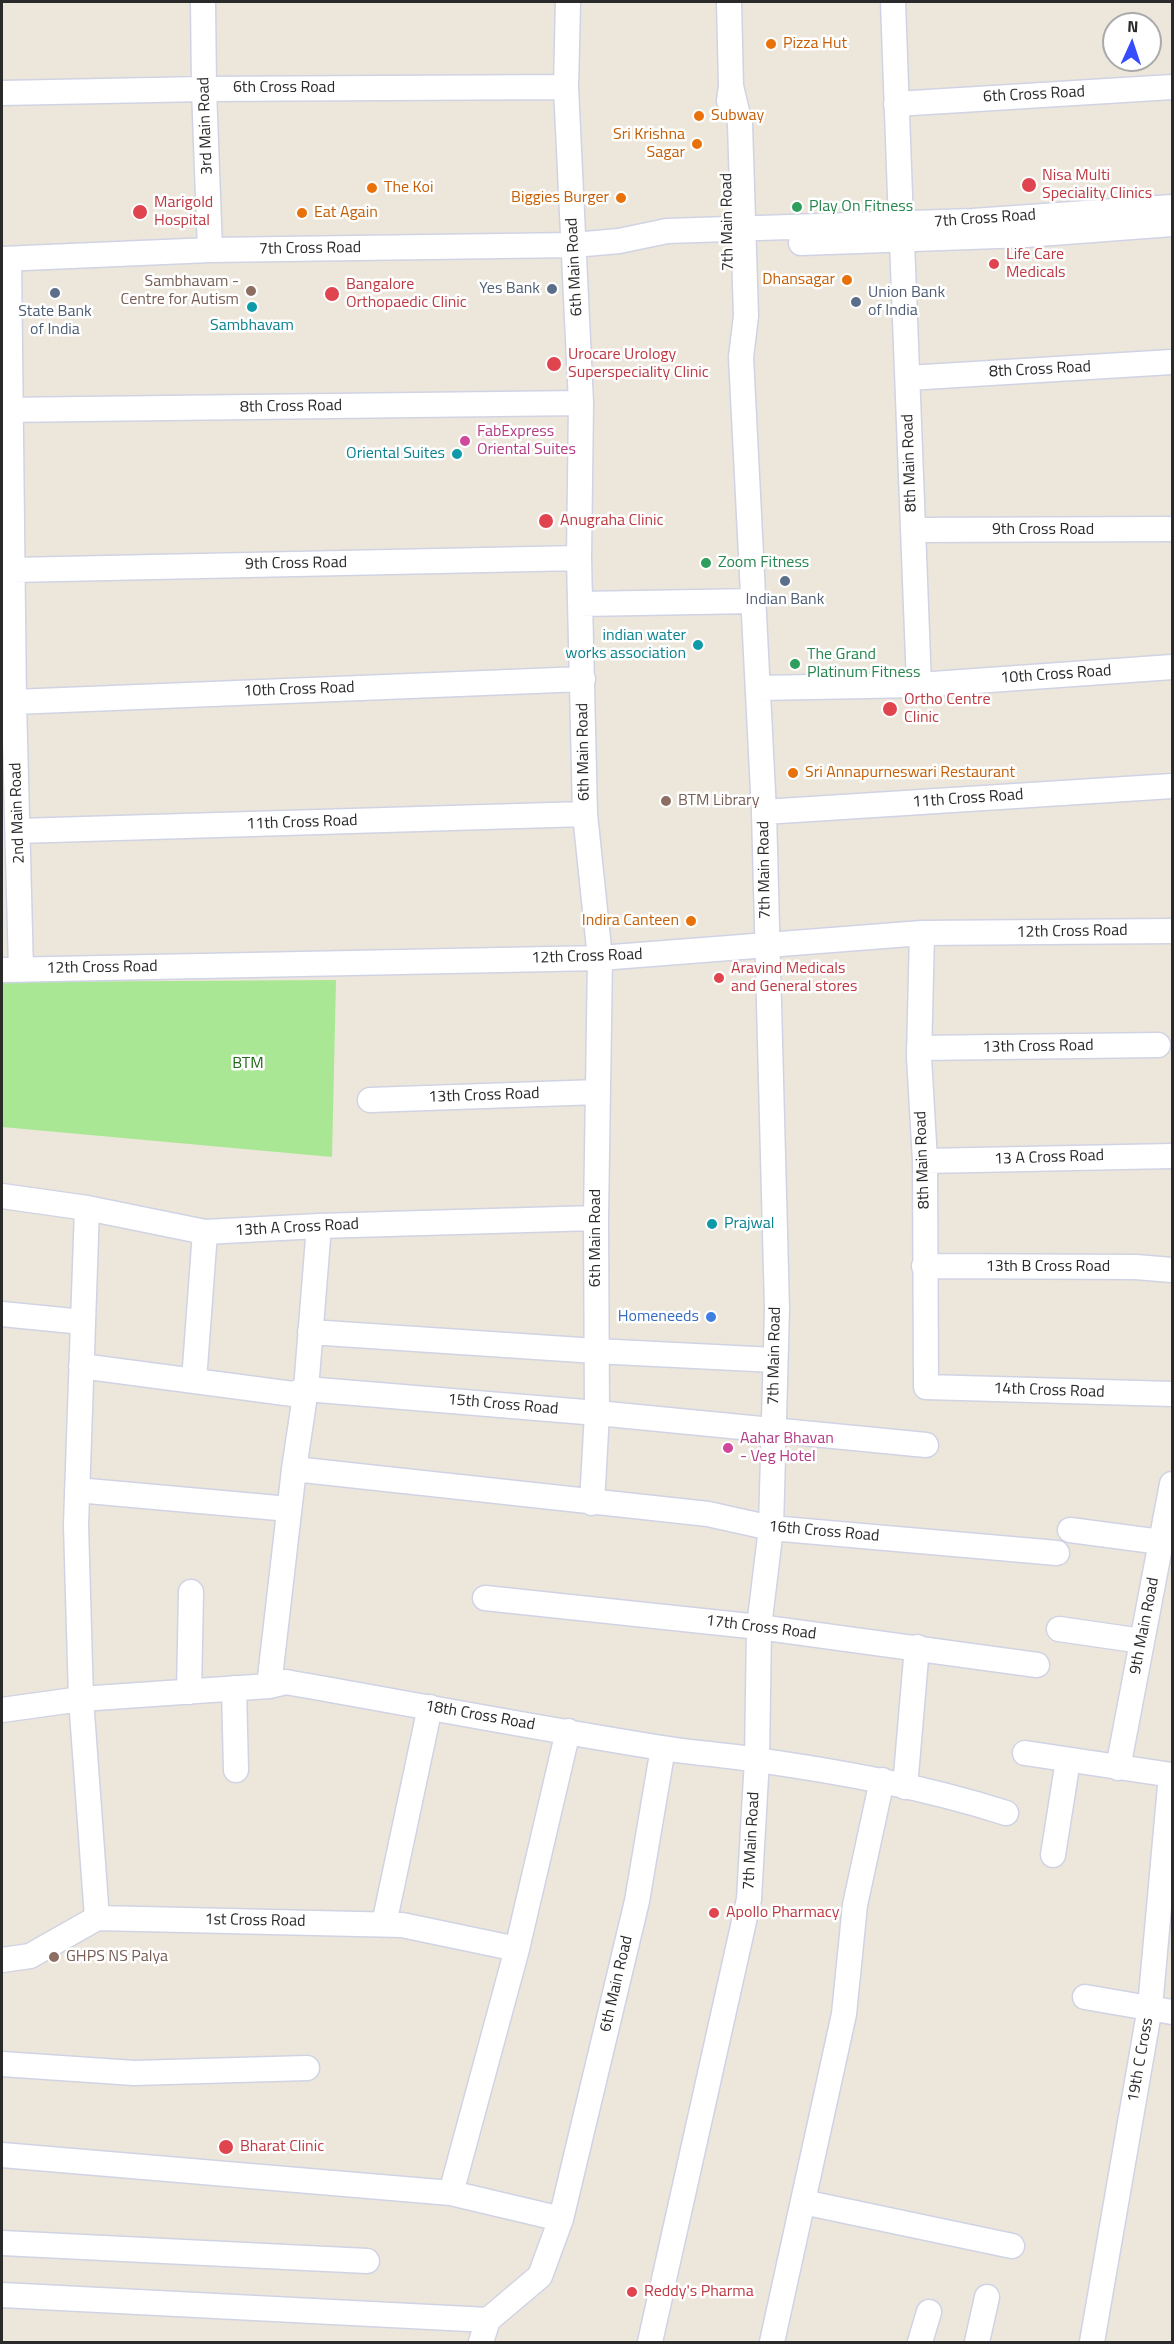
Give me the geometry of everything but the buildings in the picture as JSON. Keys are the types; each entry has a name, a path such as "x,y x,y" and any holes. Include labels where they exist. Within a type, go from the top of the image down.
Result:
{"street":[{"name":"3rd Main Road","path":"203,2 210,250"},
{"name":"6th Main Road","path":"568,2 566,87 581,403 579,558 585,814 600,958 596,1218 597,1413 592,1503"},
{"name":"7th Main Road","path":"650,2343 749,1899 756,1760 759,1628 771,1528 777,1309 764,812 741,357 731,314 736,237 727,124 731,86 729,2"},
{"name":"8th Main Road","path":"893,2 919,685"},
{"name":"6th Cross Road","path":"2,93 204,89 566,87"},
{"name":"6th Cross Road","path":"896,104 1173,87"},
{"name":"7th Cross Road","path":"902,232 1173,207"},
{"name":"7th Cross Road","path":"5,259 210,250 574,244 619,241 667,247 736,237 1173,224"},
{"name":"2nd Main Road","path":"5,259 6,410 13,570 18,831 11,970"},
{"name":"8th Cross Road","path":"908,378 1173,362"},
{"name":"8th Cross Road","path":"6,410 581,403"},
{"name":"9th Cross Road","path":"913,530 1173,529"},
{"name":"9th Cross Road","path":"13,570 579,558"},
{"path":"580,604 755,601"},
{"name":"10th Cross Road","path":"759,688 919,685 1173,667"},
{"name":"10th Cross Road","path":"14,702 583,679"},
{"name":"11th Cross Road","path":"764,812 1173,786"},
{"name":"11th Cross Road","path":"18,831 585,814"},
{"name":"12th Cross Road","path":"11,970 600,958 922,933 1173,931"},
{"name":"8th Main Road","path":"922,933 919,1048 925,1161 926,1388"},
{"name":"13th Cross Road","path":"919,1048 1158,1045"},
{"name":"13th Cross Road","path":"370,1100 598,1092"},
{"name":"13 A Cross Road","path":"925,1161 1173,1156"},
{"name":"13th A Cross Road","path":"2,1196 87,1208 206,1232 320,1226 596,1218"},
{"path":"2,1960 30,1956 97,1918 81,1699 76,1525 87,1208"},
{"path":"269,1686 289,1509 306,1389 320,1226"},
{"path":"194,1381 206,1232"},
{"name":"13th B Cross Road","path":"924,1266 1173,1269"},
{"path":"2,1314 83,1322"},
{"path":"310,1332 774,1360"},
{"name":"15th Cross Road","path":"81,1366 293,1394 306,1389 597,1413 926,1445"},
{"name":"14th Cross Road","path":"926,1388 1173,1394"},
{"name":"16th Cross Road","path":"294,1469 708,1514 771,1528 1057,1553"},
{"name":"9th Main Road","path":"1118,1768 1173,1484"},
{"path":"77,1490 289,1509"},
{"path":"1071,1530 1161,1542"},
{"path":"189,1692 191,1592"},
{"name":"17th Cross Road","path":"485,1598 917,1647 1037,1665"},
{"path":"1059,1629 1142,1641"},
{"path":"905,1787 917,1647"},
{"name":"18th Cross Road","path":"2,1710 81,1699 269,1686 286,1682 663,1748 882,1780 955,1797 1006,1814"},
{"path":"234,1688 236,1770"},
{"path":"384,1924 430,1707"},
{"path":"451,2193 517,1949 568,1731"},
{"name":"6th Main Road","path":"484,2331 540,2276 561,2219 637,1901 663,1748"},
{"path":"1025,1753 1172,1775"},
{"path":"1053,1855 1068,1760"},
{"name":"19th C Cross","path":"1092,2343 1161,2010 1172,1775"},
{"path":"772,2343 844,2014 855,1905 882,1780"},
{"name":"1st Cross Road","path":"97,1918 402,1925 517,1949"},
{"path":"1085,1997 1161,2010"},
{"path":"2,2064 134,2073 307,2068"},
{"path":"2,2155 451,2193 561,2219"},
{"path":"802,2202 1012,2246"},
{"path":"2,2242 367,2261"},
{"path":"2,2295 484,2331"},
{"path":"977,2343 987,2297"},
{"path":"920,2343 929,2312"}],"green space":[{"name":"BTM","path":"336,980 332,1157 2,1127 2,982"}],"place":[{"name":"Pizza Hut","path":"771,44"},
{"name":"Subway","path":"699,116"},
{"name":"Sri Krishna Sagar","path":"697,144"},
{"name":"Nisa Multi Speciality Clinics","path":"1029,185"},
{"name":"The Koi","path":"372,188"},
{"name":"Biggies Burger","path":"621,198"},
{"name":"Play On Fitness","path":"797,207"},
{"name":"Marigold Hospital","path":"140,212"},
{"name":"Eat Again","path":"302,213"},
{"name":"Life Care Medicals","path":"994,264"},
{"name":"Dhansagar","path":"847,280"},
{"name":"Yes Bank","path":"552,289"},
{"name":"Sambhavam - Centre for Autism","path":"251,291"},
{"name":"State Bank of India","path":"55,293"},
{"name":"Bangalore Orthopaedic Clinic","path":"332,294"},
{"name":"Union Bank of India","path":"856,302"},
{"name":"Sambhavam","path":"252,307"},
{"name":"Urocare Urology Superspeciality Clinic","path":"554,364"},
{"name":"FabExpress Oriental Suites","path":"465,441"},
{"name":"Oriental Suites","path":"457,454"},
{"name":"Anugraha Clinic","path":"546,521"},
{"name":"Zoom Fitness","path":"706,563"},
{"name":"Indian Bank","path":"785,581"},
{"name":"indian water works association","path":"698,645"},
{"name":"The Grand Platinum Fitness","path":"795,664"},
{"name":"Ortho Centre Clinic","path":"890,709"},
{"name":"Sri Annapurneswari Restaurant","path":"793,773"},
{"name":"BTM Library","path":"666,801"},
{"name":"Indira Canteen","path":"691,921"},
{"name":"Aravind Medicals and General stores","path":"719,978"},
{"name":"Prajwal","path":"712,1224"},
{"name":"Homeneeds","path":"711,1317"},
{"name":"Aahar Bhavan - Veg Hotel","path":"728,1448"},
{"name":"Apollo Pharmacy","path":"714,1913"},
{"name":"GHPS NS Palya","path":"54,1957"},
{"name":"Bharat Clinic","path":"226,2147"},
{"name":"Reddy's Pharma","path":"632,2292"}]}
